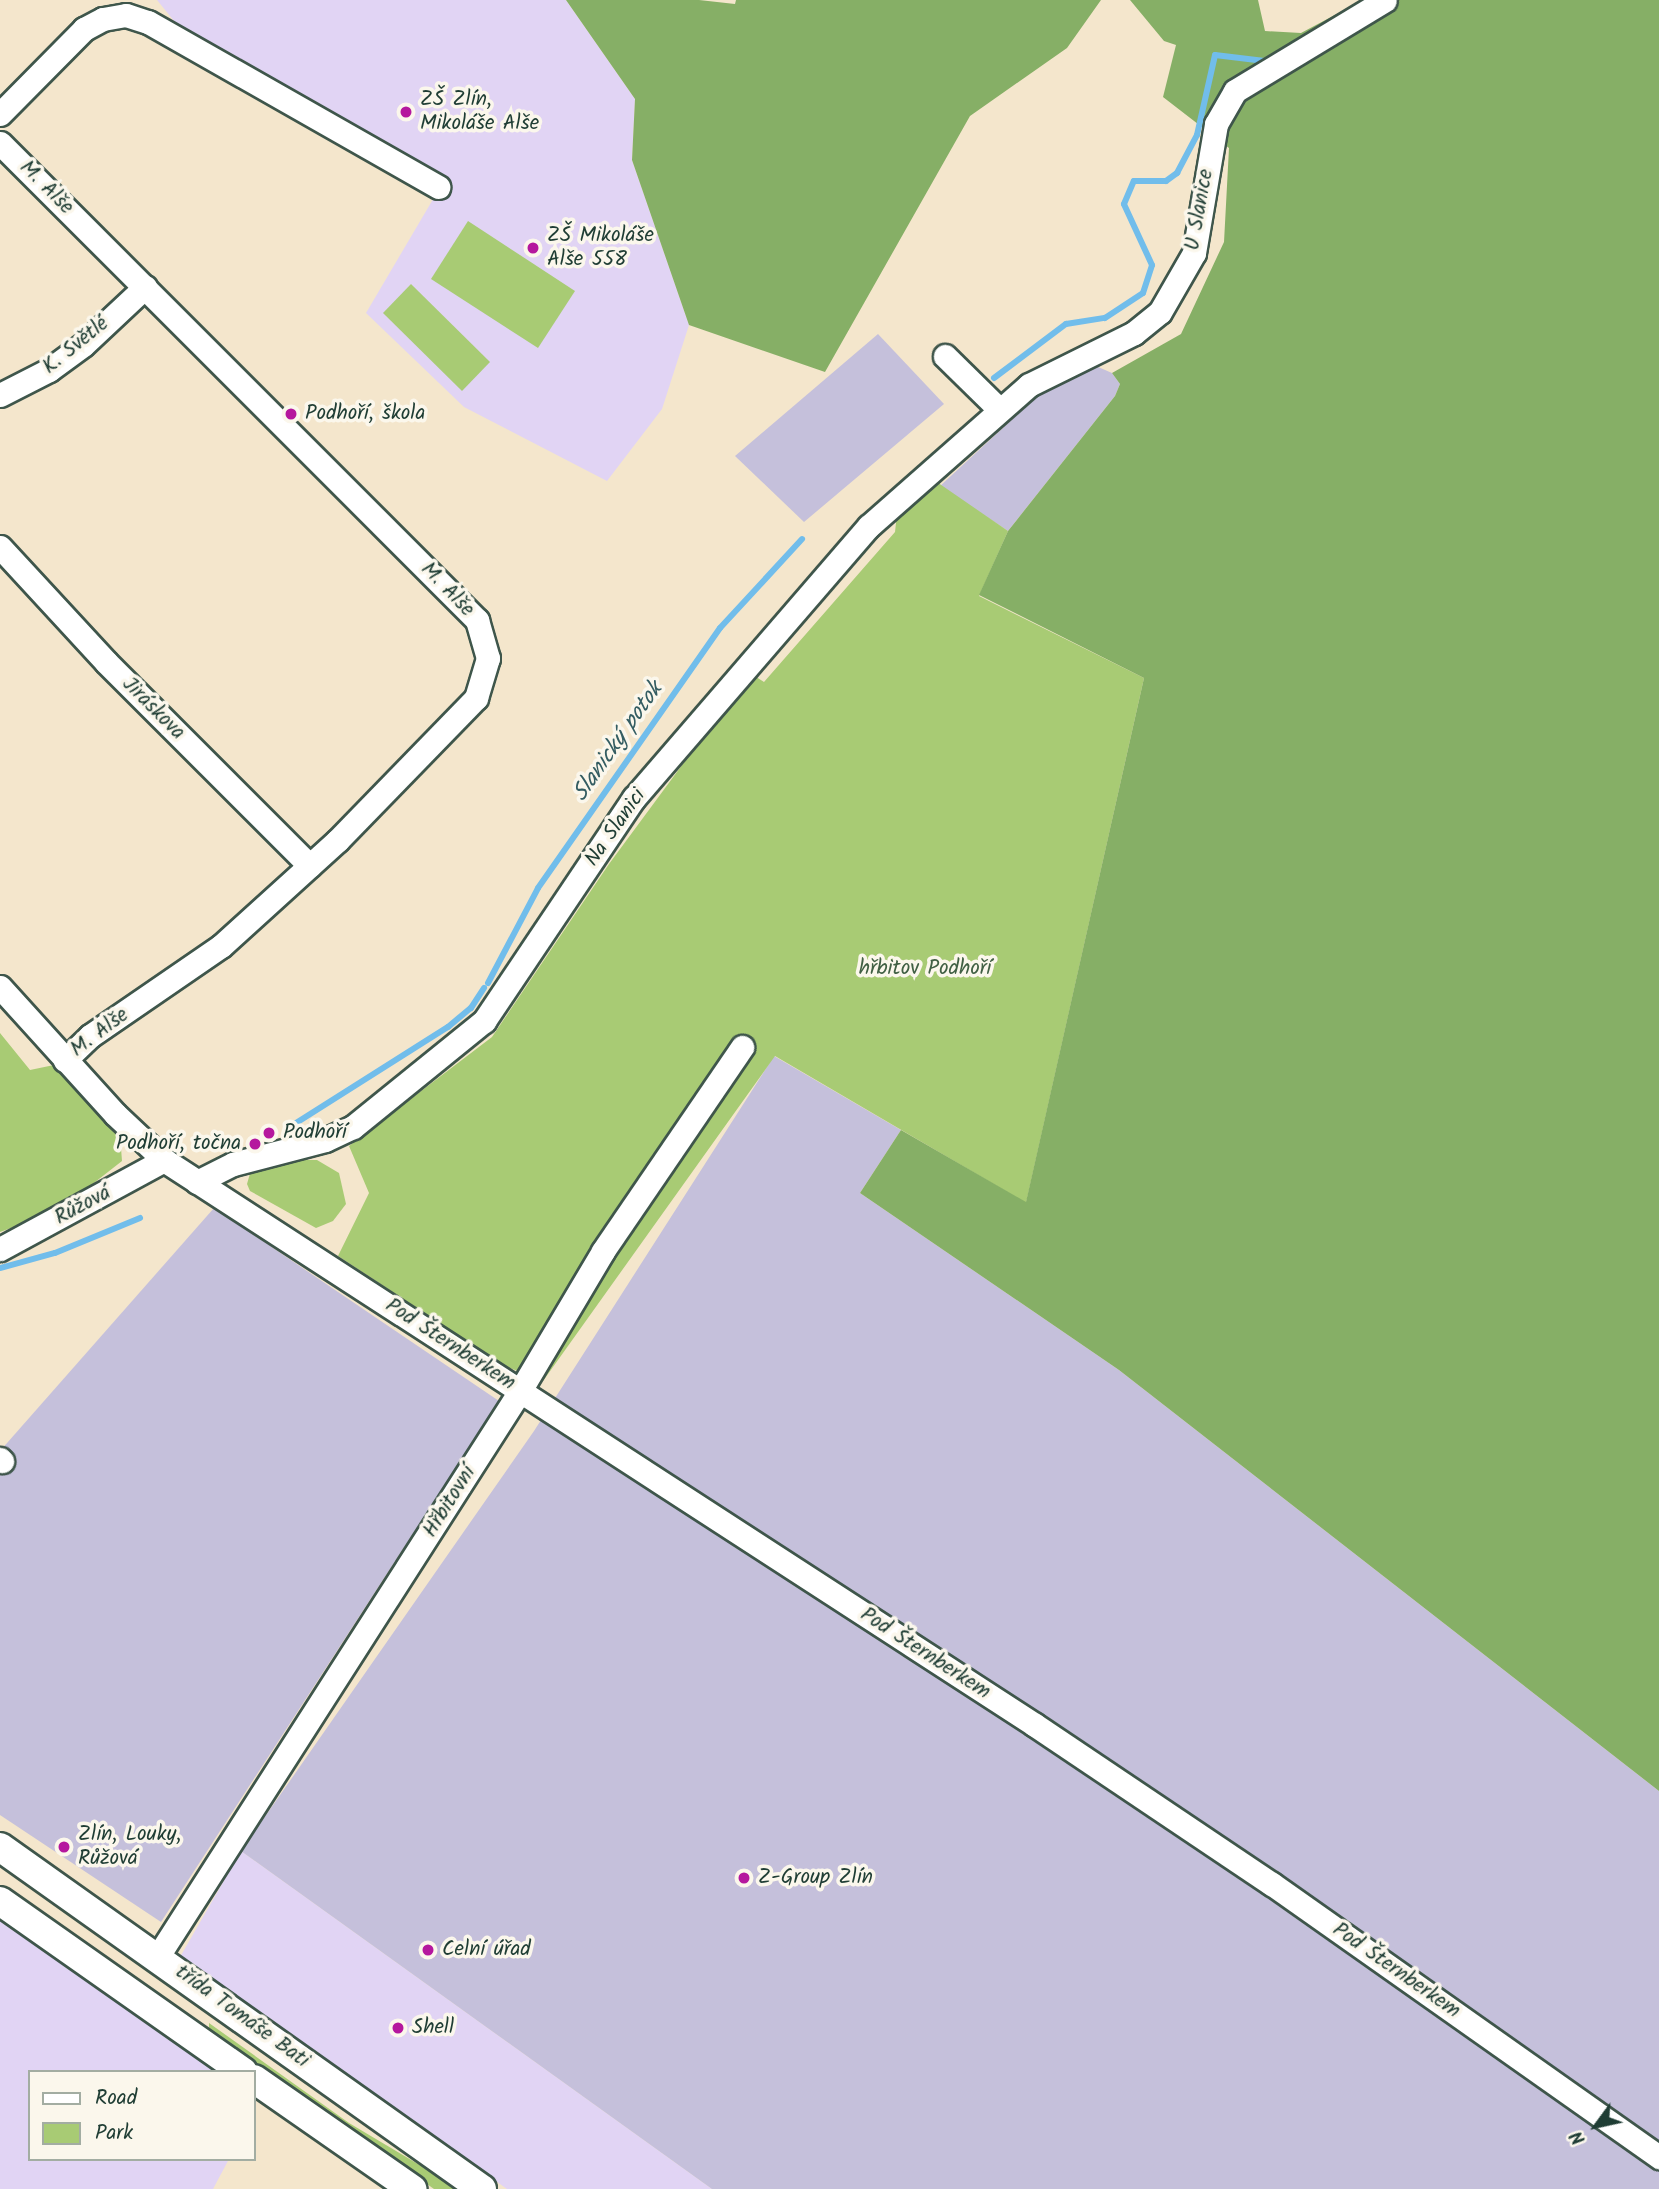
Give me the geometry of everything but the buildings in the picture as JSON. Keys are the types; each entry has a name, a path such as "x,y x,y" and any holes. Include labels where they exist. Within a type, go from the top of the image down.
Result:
{"main road":[{"name":"třída Tomáše Bati","path":"0,1847 158,1956 482,2189"},
{"name":"třída Tomáše Bati","path":"0,1901 240,2070"},
{"path":"141,2001 158,1956"},
{"name":"třída Tomáše Bati","path":"256,2080 412,2189"}],"street":[{"name":"U Slanice","path":"999,409 1045,375 1134,333 1160,312 1194,253 1216,124 1235,91 1385,0"},
{"path":"0,114 84,29 103,19 126,15 148,22 438,187"},
{"name":"M. Alše","path":"0,143 477,620 484,634 488,657 476,698 310,866 221,946 90,1036 65,1059"},
{"name":"K. Světlé","path":"0,395 49,370 83,345 145,286"},
{"path":"945,356 999,409"},
{"name":"Na Slanici","path":"180,1171 233,1164 325,1140 353,1126 484,1021 634,798 869,526 999,409"},
{"name":"Jiráskova","path":"0,547 106,662 310,866"},
{"name":"Pod Šternberkem","path":"0,987 65,1059 180,1171 1272,1884 1659,2157"},
{"name":"Hřbitovní","path":"158,1956 322,1705 520,1391 603,1251 741,1046"},
{"name":"Růžová","path":"0,1249 180,1171"}],"shaded area":[{"name":"ZŠ Mikoláše Alše 558","path":"157,0 566,0 635,99 632,160 689,325 662,409 607,481 464,407 366,313 442,184 183,32"},
{"path":"878,334 944,404 804,522 735,456"},
{"path":"1089,363 1112,373 1120,384 1115,396 1008,531 940,486 1055,380"},
{"path":"774,1056 901,1130 860,1193 1119,1370 1659,1791 1659,2189 712,2189 241,1851 534,1431"},
{"path":"214,1208 499,1401 161,1922 0,1815 0,1451"},
{"path":"241,1851 712,2189 507,2189 180,1957"},
{"path":"0,1919 214,2070 28,2070 28,2161 228,2161 213,2189 0,2189"}],"green space":[{"path":"566,0 699,0 735,4 736,0 1101,0 1067,48 970,116 825,372 689,325 632,160 635,99"},
{"path":"1130,0 1258,0 1265,31 1301,33 1363,0 1659,0 1659,1791 1119,1370 860,1193 901,1130 1026,1202 1144,678 979,595 1008,531 1115,396 1120,384 1112,373 1181,334 1224,242 1229,148 1163,97 1176,45 1164,41"},
{"path":"468,221 575,291 538,348 431,279"},
{"path":"411,284 490,362 462,391 383,313"},
{"name":"hřbitov Podhoří","path":"934,480 1008,531 979,596 1144,678 1026,1203 775,1056 543,1381 505,1366 338,1256 369,1193 349,1146 492,1037 609,864 750,673 764,682 895,532 897,514"},
{"path":"0,1033 30,1070 54,1065 120,1135 122,1161 58,1211 0,1232"},
{"path":"299,1160 317,1160 339,1173 346,1204 333,1221 316,1228 250,1191 247,1184 251,1170"},
{"path":"209,2023 349,2123 460,2189 434,2189 209,2029"}],"waterway":[{"name":"Slanický potok","path":"994,378 1066,324 1105,318 1143,293 1152,265 1124,204 1134,181 1166,181 1177,173 1197,135 1215,55 1265,61"},
{"name":"Slanický potok","path":"488,983 538,888 720,628 802,539"},
{"name":"Slanický potok","path":"296,1123 448,1027 471,1008 484,988"},
{"name":"Slanický potok","path":"0,1268 55,1253 140,1218"}],"place":[{"name":"ZŠ Zlín, Mikoláše Alše","path":"406,112"},
{"name":"ZŠ Mikoláše Alše 558","path":"533,248"},
{"name":"Podhoří, škola","path":"291,414"},
{"name":"Podhoří","path":"269,1133"},
{"name":"Podhoří, točna","path":"255,1144"},
{"name":"Zlín, Louky, Růžová","path":"64,1847"},
{"name":"Z-Group Zlín","path":"744,1878"},
{"name":"Celní úřad","path":"428,1950"},
{"name":"Shell","path":"398,2028"}]}
